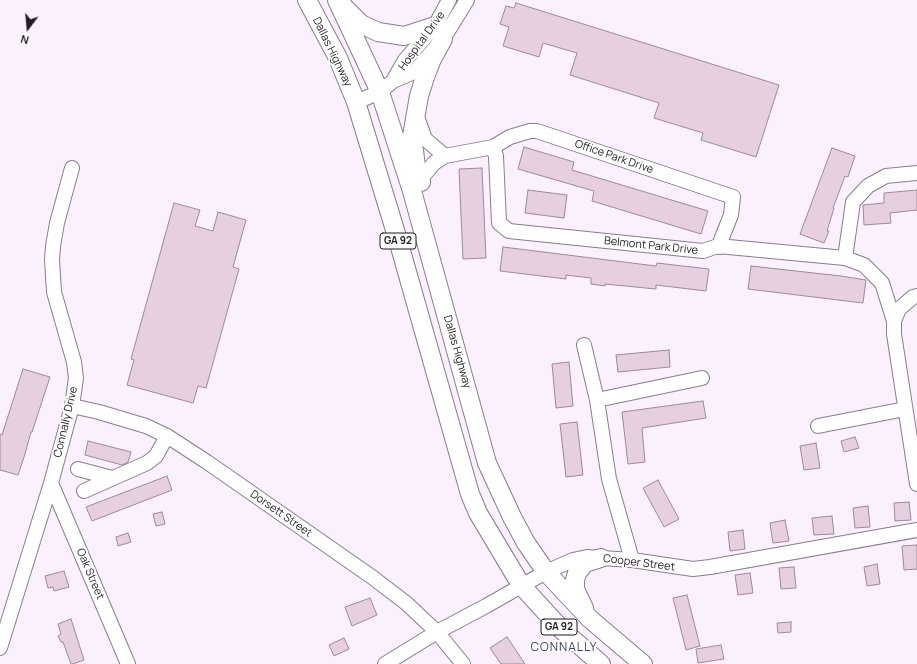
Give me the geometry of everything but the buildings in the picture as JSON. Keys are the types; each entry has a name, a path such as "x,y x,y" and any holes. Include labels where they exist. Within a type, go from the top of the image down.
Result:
{"main road":[{"name":"Dallas Highway","path":"307,0 338,58 356,102 398,240 470,494 478,513 521,585 562,630 601,664"},
{"name":"Dallas Highway","path":"338,0 387,87 412,190 487,463 512,517 526,542 546,572 590,619 643,664"},
{"path":"338,0 361,24 378,32 404,36 439,33 419,96 412,136 416,166 450,285 455,347"},
{"path":"590,619 575,589 575,580 577,573 585,563 601,558"}],"street":[{"name":"Hospital Drive","path":"439,33 449,0"},
{"name":"Hospital Drive","path":"356,102 414,72 439,33 467,0"},
{"path":"416,114 425,139 445,156"},
{"name":"Office Park Drive","path":"420,180 434,163 445,156 493,147 510,136 536,131 733,197 731,215 720,246"},
{"name":"Belmont Park Drive","path":"493,147 496,156 499,223 509,231 702,251 720,246 845,258 864,265 882,283 894,321 894,334 917,484"},
{"name":"Connally Drive","path":"0,648 51,483 72,406 76,378 74,362 54,292 52,260 56,223 72,168"},
{"path":"845,258 853,202 868,186 886,176 917,173"},
{"path":"894,321 899,309 913,297 917,296"},
{"path":"584,345 597,400 609,479 632,560"},
{"path":"597,400 702,378"},
{"name":"Dorsett Street","path":"72,406 127,419 146,426 166,436 207,462 372,577 406,603 437,632 463,664"},
{"path":"818,426 905,409"},
{"path":"84,491 147,463 156,456 166,436"},
{"path":"78,469 112,478"},
{"name":"Oak Street","path":"51,483 128,664"},
{"name":"Cooper Street","path":"385,664 437,632 486,606 521,585 573,560 587,557 632,560 693,569 917,530"}],"district":[{"name":"CONNALLY","path":"564,648"}]}
